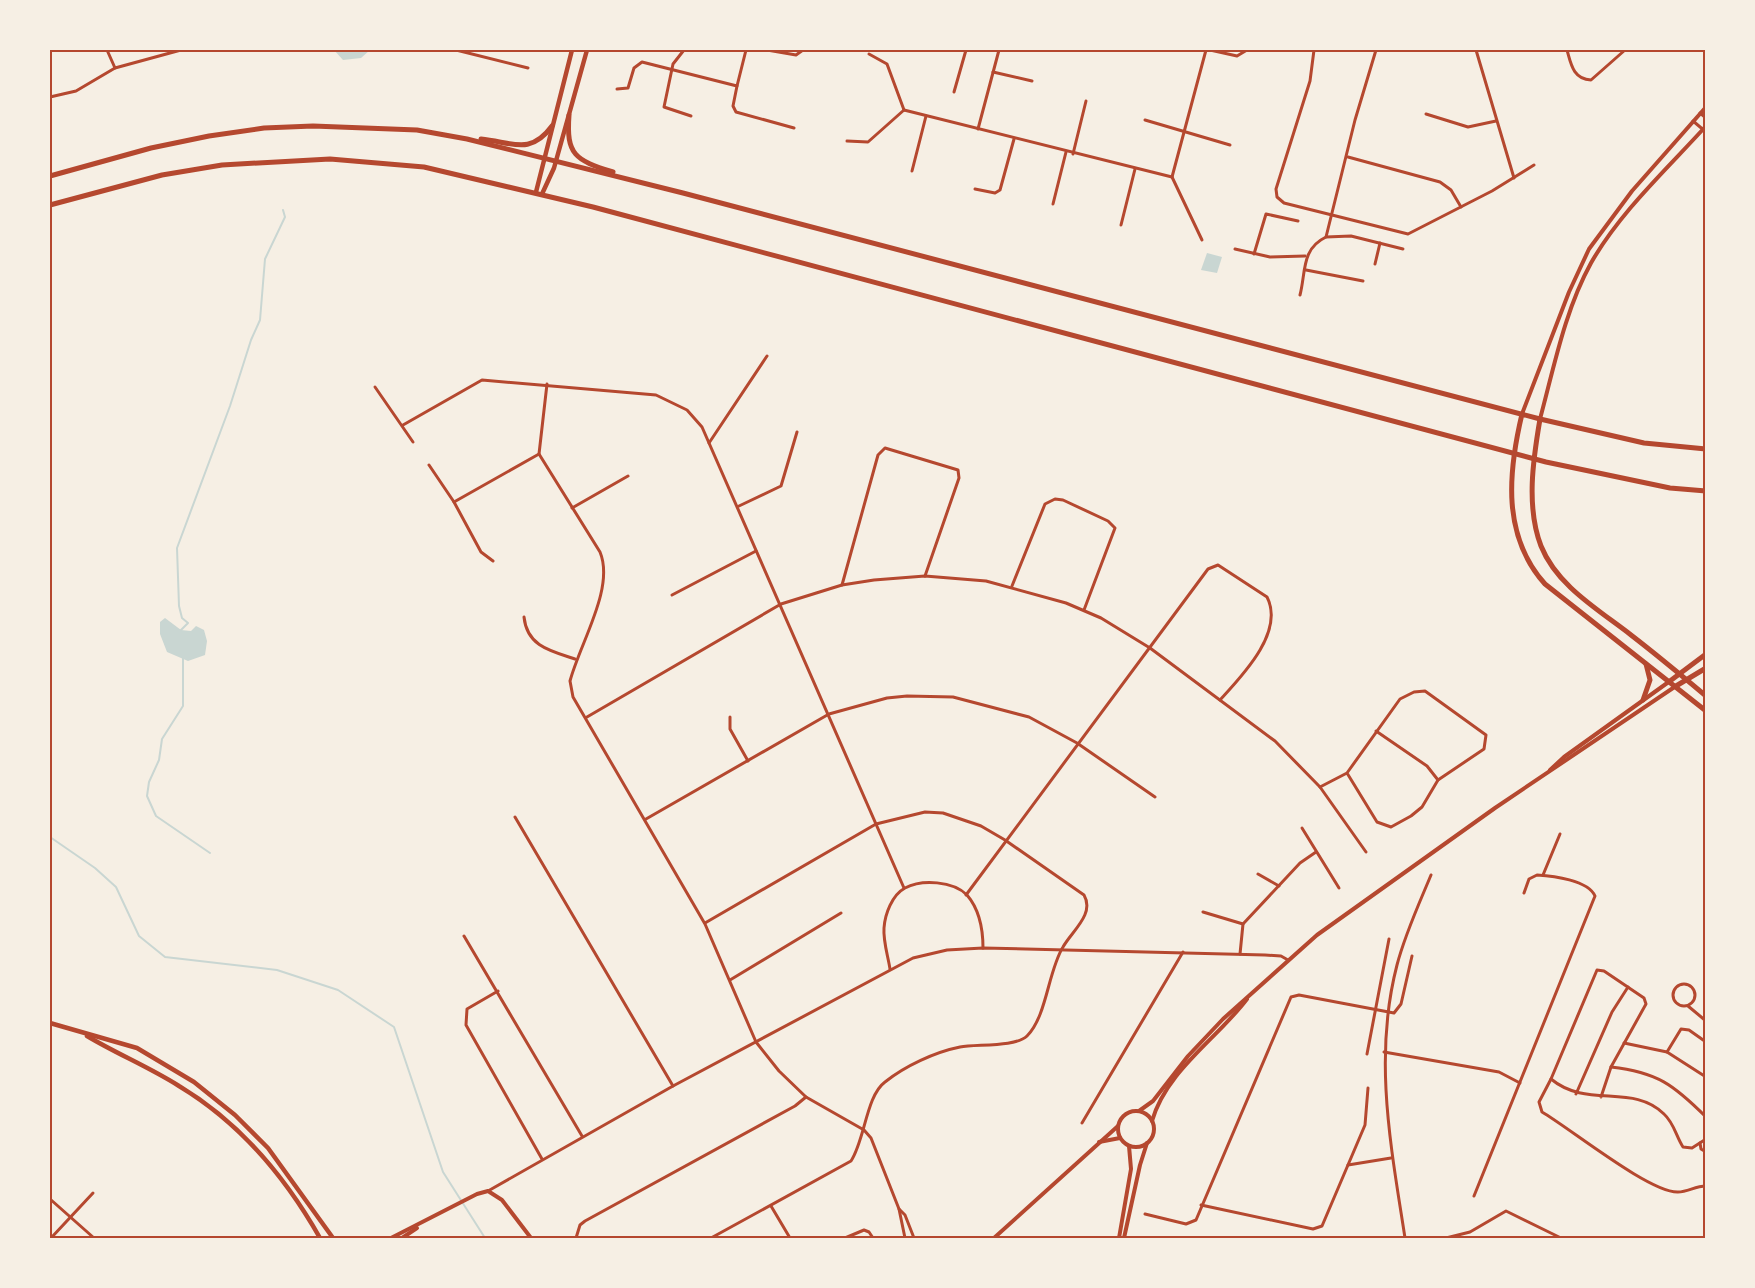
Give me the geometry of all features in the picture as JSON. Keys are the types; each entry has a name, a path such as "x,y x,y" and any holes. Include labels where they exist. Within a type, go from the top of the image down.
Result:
{"main road":[{"path":"539,193 552,126 572,50"},
{"path":"539,193 556,161 587,50"},
{"path":"569,115 568,141 576,157 597,167 683,193"},
{"path":"467,139 529,145 540,140 552,126"},
{"path":"50,176 151,148 264,128 369,127 417,130 467,139 683,193 1540,419 1644,443 1706,449"},
{"path":"50,205 162,175 222,165 285,160 330,159 402,164 463,174 1533,459 1670,488 1706,491"},
{"path":"1522,414 1513,453 1512,504 1517,535 1532,570 1545,584 1706,711"},
{"path":"1540,419 1533,459 1535,524 1545,554 1563,580 1706,696"},
{"path":"1670,681 1706,654"},
{"path":"1643,700 1650,680 1646,663"},
{"path":"1676,686 1706,668"},
{"path":"1706,681 1706,691"},
{"path":"50,1023 137,1048 194,1082 235,1115 268,1148 333,1237"},
{"path":"85,1034 179,1085 227,1120 261,1155 305,1212 320,1239"}],"street":[{"path":"107,50 115,68"},
{"path":"50,97 76,91 115,68 181,50"},
{"path":"456,50 528,68"},
{"path":"483,56 485,50"},
{"path":"684,50 676,57 664,107 691,116"},
{"path":"746,50 734,110 794,128"},
{"path":"767,50 796,55 803,50"},
{"path":"954,92 966,50"},
{"path":"978,129 999,50"},
{"path":"1202,240 1172,177 1183,131 1208,50 1237,56 1247,50"},
{"path":"1314,50 1310,81 1275,194 1284,203 1408,234 1534,165"},
{"path":"1326,237 1348,157 1355,120 1376,50"},
{"path":"1476,50 1514,178"},
{"path":"1567,50 1574,72 1579,78 1591,81 1625,50"},
{"path":"868,54 887,64 904,110"},
{"path":"617,89 628,88 634,68 639,62 737,86"},
{"path":"993,72 1032,81"},
{"path":"1073,154 1086,101"},
{"path":"1522,414 1569,292 1589,249 1626,199 1706,107"},
{"path":"904,110 1172,177"},
{"path":"847,141 868,142 904,110"},
{"path":"1700,113 1706,118"},
{"path":"1426,114 1468,127 1496,121"},
{"path":"912,171 926,116"},
{"path":"1145,120 1230,145"},
{"path":"1540,419 1574,302 1591,262 1616,228 1704,129 1693,121"},
{"path":"975,189 995,193 1000,190 1014,139"},
{"path":"1053,204 1066,152"},
{"path":"1348,157 1440,182 1451,190 1461,207"},
{"path":"1121,225 1135,169"},
{"path":"1254,254 1266,214 1298,221"},
{"path":"1300,296 1306,270 1305,256 1313,244 1326,237 1351,236 1403,249"},
{"path":"1375,264 1380,243"},
{"path":"1235,249 1281,257 1305,256"},
{"path":"1306,270 1363,280"},
{"path":"709,443 767,356"},
{"path":"403,425 482,380 547,384 664,397 695,417 738,506 904,888"},
{"path":"547,384 539,454 605,564 603,587 576,659 571,689 705,924 756,1042 779,1071 806,1097 864,1131 875,1144 899,1209 905,1239"},
{"path":"375,387 413,442"},
{"path":"738,506 781,486 797,432"},
{"path":"843,585 878,455 885,448 958,470 959,478 925,576"},
{"path":"454,502 539,454"},
{"path":"429,465 454,502 481,552 493,561"},
{"path":"572,508 628,476"},
{"path":"1012,586 1045,504 1055,499 1063,500 1108,521 1115,528 1084,610"},
{"path":"672,595 756,550"},
{"path":"966,895 1077,743 1213,566 1227,568 1267,597 1271,610 1266,641 1246,671 1220,700"},
{"path":"587,717 781,604 843,585 925,576 958,577 1012,586 1042,594 1084,610 1150,648 1275,741 1320,787 1366,852"},
{"path":"524,617 527,632 535,643 576,659"},
{"path":"1548,772 1563,757 1670,681"},
{"path":"994,1239 1118,1126 1123,1116 1149,1106 1208,1034 1288,960 1339,918 1676,686"},
{"path":"1320,787 1347,773 1400,699 1419,691 1425,691 1483,730 1487,740 1484,749 1438,780 1418,811 1391,827 1377,822 1347,773"},
{"path":"646,819 829,714 887,698 953,697 1021,714 1046,724 1077,743 1155,797"},
{"path":"730,717 730,729 748,761"},
{"path":"1376,731 1427,766 1438,780"},
{"path":"705,924 876,824 925,812 943,813 981,826 1005,840 1086,899 1085,915 1062,948 1035,1023 1027,1036 1018,1041 958,1047 904,1070 879,1088 864,1131 850,1161 711,1239"},
{"path":"515,817 673,1086"},
{"path":"1302,828 1340,888"},
{"path":"1542,875 1560,834"},
{"path":"1239,954 1243,924 1300,863 1316,852"},
{"path":"1258,874 1279,886"},
{"path":"1405,1239 1392,1158 1385,1095 1384,1052 1401,950 1431,874"},
{"path":"1474,1196 1595,896 1590,888 1542,875 1532,876 1524,893"},
{"path":"890,969 884,928 890,906 904,888 917,884 936,883 955,888 966,895 980,922 983,948"},
{"path":"1203,912 1243,924"},
{"path":"729,981 841,913"},
{"path":"464,936 582,1136"},
{"path":"1367,1054 1389,939"},
{"path":"390,1239 488,1191 673,1086 913,958 931,953 983,948 1062,948 1281,956 1288,960"},
{"path":"1082,1123 1183,952"},
{"path":"1145,1214 1190,1224 1196,1220 1291,997 1299,995 1389,1013 1398,1011 1412,956"},
{"path":"1601,1097 1611,1067 1646,1004 1644,998 1604,971 1597,970 1539,1102 1542,1112 1648,1182 1678,1192 1696,1186 1706,1186"},
{"path":"1688,1006 1695,998 1694,991 1686,985 1679,986 1674,991 1674,999 1678,1005 1688,1006 1706,1021"},
{"path":"1576,1094 1612,1012 1628,987"},
{"path":"498,991 467,1009 466,1025 542,1159"},
{"path":"1124,1239 1135,1185 1147,1143 1154,1133 1152,1120 1162,1099 1179,1075 1249,996"},
{"path":"1667,1052 1681,1029 1689,1030 1706,1042"},
{"path":"1624,1043 1667,1052 1706,1077"},
{"path":"1384,1052 1499,1072 1520,1083"},
{"path":"1611,1067 1634,1070 1666,1081 1678,1089 1706,1117"},
{"path":"1551,1079 1576,1094 1642,1101 1665,1115 1683,1147 1692,1148 1706,1139"},
{"path":"1201,1205 1318,1229 1326,1221 1365,1125 1368,1088"},
{"path":"576,1238 580,1225 585,1221 795,1106 806,1097"},
{"path":"1139,1111 1152,1120"},
{"path":"1118,1126 1120,1138 1129,1146 1131,1160 1119,1239"},
{"path":"1098,1142 1120,1138"},
{"path":"1129,1146 1147,1143"},
{"path":"1700,1143 1701,1149 1706,1152"},
{"path":"1348,1165 1392,1158"},
{"path":"488,1191 502,1200 531,1239"},
{"path":"51,1239 93,1193"},
{"path":"50,1199 94,1239"},
{"path":"771,1206 790,1239"},
{"path":"899,1209 905,1215 914,1239"},
{"path":"1446,1239 1470,1232 1506,1211 1562,1239"},
{"path":"402,1239 425,1222"},
{"path":"845,1239 864,1230 871,1233 873,1239"}],"shaded area":[{"path":"334,50 370,50 361,58 343,60"},
{"path":"1207,253 1222,257 1217,273 1201,270"},
{"path":"165,618 181,630 191,631 196,626 204,630 207,641 205,655 188,661 167,652 160,634 160,622"}],"waterway":[{"path":"181,630 188,623 182,618 179,606 177,548 260,320 265,259 285,217 283,210"},
{"path":"183,658 183,706 162,739 159,760 149,782 147,796 156,816 210,853"},
{"path":"50,837 95,868 116,887 139,936 165,957 277,970 338,990 394,1027 443,1172 485,1238"}]}
